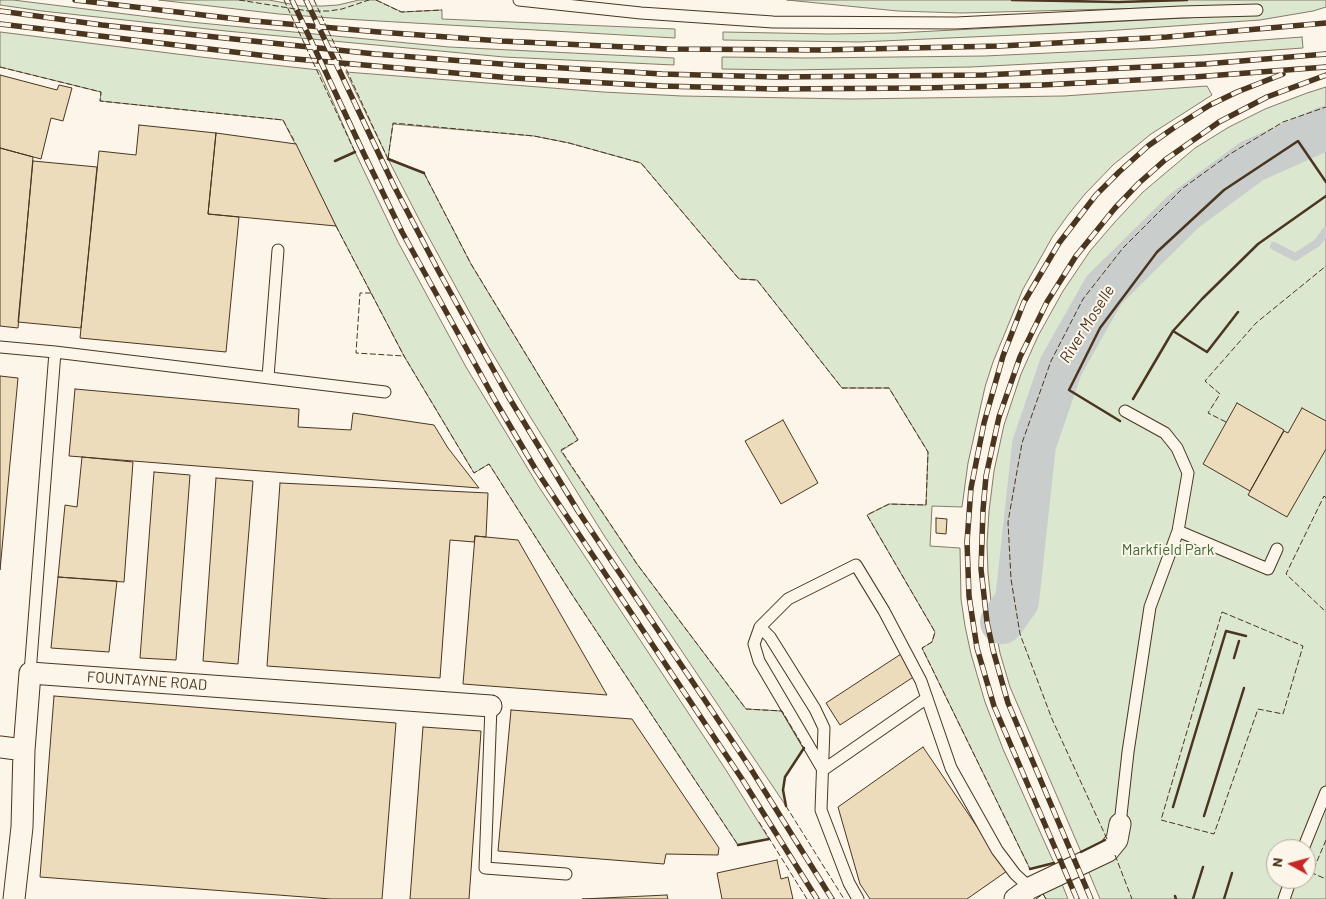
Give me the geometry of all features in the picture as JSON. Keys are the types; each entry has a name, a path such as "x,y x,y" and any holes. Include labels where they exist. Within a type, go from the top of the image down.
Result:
{"street":[{"name":"FOUNTAYNE ROAD","path":"30,673 491,706"},
{"path":"14,899 22,827 24,750 30,673"},
{"path":"0,747 24,750"},
{"path":"1023,894 1108,850 1117,840 1120,824"}],"lane":[{"path":"519,0 641,14 774,22 956,23 1257,10"},
{"path":"268,378 278,250"},
{"path":"0,347 385,392"},
{"path":"30,673 55,352"},
{"path":"1120,824 1128,752 1150,607 1178,531 1188,473 1177,448 1165,433 1125,411"},
{"path":"1178,531 1268,569 1277,549"},
{"path":"823,770 759,660 754,644 760,627 788,599 856,565 921,680 951,768 997,850 1015,874 1023,894"},
{"path":"760,627 770,638 815,709 824,728 821,810 849,883 858,899"},
{"path":"823,770 927,698"},
{"path":"491,706 485,868 566,874"},
{"path":"1307,839 1326,792"}],"green space":[{"path":"0,0 190,22 449,47 674,58 674,65 504,57 226,31 42,11 0,5"},
{"path":"159,0 269,0 301,6 323,6 359,0 376,0 402,12 442,10 442,19 675,29 675,38 344,19 279,14"},
{"path":"787,0 1118,2 1326,0 1326,7 1260,20 1104,31 860,42 723,40 723,32 896,33 1261,14 1261,5 961,13 898,11"},
{"path":"0,32 319,70 355,152 398,242 466,367 539,487 726,770 769,839 738,845 573,596 489,464 474,473 404,356 283,120 100,101 101,92 0,67"},
{"path":"1302,37 1303,48 1202,55 971,67 787,70 722,69 722,57 985,56 1155,48"},
{"path":"346,72 603,92 682,96 851,99 1064,96 1207,86 1212,95 1151,134 1113,165 1085,194 1053,236 1023,289 993,362 985,387 968,463 962,507 932,506 930,546 960,548 961,599 965,626 985,702 1003,749 1054,863 1030,869 922,648 932,642 935,632 867,515 889,504 926,505 928,452 889,388 842,388 757,280 739,279 641,163 569,143 534,136 393,124 388,158 424,173 471,264 578,440 561,451 637,564 746,709 782,711 804,748 785,777 783,790 786,806 605,537 526,410 488,346 422,225 388,159"},
{"name":"Markfield Park","path":"1326,87 1326,899 1100,899 1087,868 1116,858 1107,839 1081,852 1010,687 1000,653 992,611 987,544 994,471 1004,425 1021,374 1038,336 1063,291 1090,251 1143,192 1195,148 1229,127 1265,109"},
{"path":"1060,879 1068,899 1046,899 1043,894"}],"building":[{"path":"0,75 57,90 59,85 72,88 63,121 51,118 41,159 0,148"},
{"path":"139,125 216,133 208,214 239,217 226,352 80,338 99,151 136,155"},
{"path":"216,133 296,144 336,226 208,214"},
{"path":"0,148 33,157 18,328 0,326"},
{"path":"33,161 97,167 81,328 18,322"},
{"path":"0,376 18,378 0,570"},
{"path":"75,389 299,409 298,427 351,430 353,413 434,425 448,448 479,488 69,456"},
{"path":"1237,403 1284,430 1250,491 1203,464"},
{"path":"1302,408 1326,421 1326,449 1287,517 1248,495 1284,431 1288,433"},
{"path":"783,420 818,483 781,504 745,441"},
{"path":"82,457 133,462 124,582 58,577 65,505 77,507"},
{"path":"154,472 190,475 176,660 140,658"},
{"path":"216,478 253,481 238,664 203,661"},
{"path":"280,483 488,493 486,537 475,536 474,542 450,540 440,678 267,666"},
{"path":"936,518 947,519 946,534 936,533"},
{"path":"475,536 518,540 607,695 463,684"},
{"path":"58,577 117,581 109,652 51,648"},
{"path":"901,654 915,676 840,725 826,703"},
{"path":"54,696 396,723 382,899 331,899 40,877"},
{"path":"511,710 632,719 719,848 718,855 666,854 664,864 498,851"},
{"path":"423,727 481,731 469,899 410,899"},
{"path":"923,747 1007,871 967,899 870,899 860,884 838,807"},
{"path":"777,860 781,879 788,877 793,899 722,899 717,873"},
{"path":"667,895 668,899 582,899"}],"waterway":[{"name":"River Moselle","path":"1002,622 1017,601 1034,445 1061,366 1104,290 1184,211 1252,161 1326,128"},
{"path":"1274,246 1295,257 1317,243 1326,231"}],"railway":[{"path":"75,0 254,21 379,32 501,41 668,49 821,50 1000,46 1167,37 1326,23"},
{"path":"292,0 402,232 496,402 536,470 742,779 817,899"},
{"path":"306,0 394,186 508,396 578,511 749,766 832,899"},
{"path":"0,11 102,25 375,54 662,74 776,77 984,75 1205,64 1326,54"},
{"path":"0,24 284,58 512,78 662,86 775,89 1042,85 1194,77 1326,67"},
{"path":"1077,899 994,706 977,648 969,596 967,542 971,488 984,423 1003,356 1024,302 1059,243 1096,195 1148,146 1175,127 1210,105 1283,74"},
{"path":"1091,899 1008,703 987,622 981,569 983,510 986,476 999,417 1020,357 1047,302 1076,256 1115,208 1165,160 1219,122 1267,97 1326,75"}],"fence":[{"path":"239,0 308,11 342,9 369,0"},
{"path":"284,0 355,152"},
{"path":"314,0 388,159"},
{"path":"376,0 401,12 442,10"},
{"path":"0,67 101,92 100,101 283,120 296,144"},
{"path":"1107,839 1052,719 1020,634 1011,579 1008,522 1022,443 1051,361 1083,299 1123,248 1183,188 1230,154 1283,122 1326,107"},
{"path":"388,159 393,123 534,136 569,143 641,163 739,279 757,280 842,388 889,388 928,452 926,505 889,504 867,515 935,632 932,642 922,648 1030,869"},
{"path":"424,173 471,264 578,440 561,450 637,564 746,709 782,711 804,748"},
{"path":"336,226 404,356 474,473 489,464 573,596 738,845"},
{"path":"1226,422 1208,413 1220,394 1205,381 1256,323 1326,266"},
{"path":"371,293 360,293 356,353 404,356"},
{"path":"1326,498 1324,496 1286,574 1326,612"},
{"path":"1222,612 1303,646 1283,714 1258,709 1214,834 1161,820 1222,612"},
{"path":"786,806 844,899"},
{"path":"759,822 807,899"},
{"path":"1326,840 1312,873 1326,879"},
{"path":"1115,855 1132,899"},
{"path":"1036,899 1043,894 1046,899"}],"wall":[{"path":"1012,0 1118,2 1187,0"},
{"path":"1120,421 1069,390 1100,328 1157,252 1224,190 1298,141 1326,182"},
{"path":"335,161 355,152"},
{"path":"388,159 424,173"},
{"path":"1133,399 1173,331 1202,299 1258,244 1326,196"},
{"path":"1173,331 1207,352 1238,312"},
{"path":"1173,807 1226,631 1246,636"},
{"path":"1234,658 1239,641"},
{"path":"1204,816 1244,688"},
{"path":"786,806 783,790 785,777 804,748"},
{"path":"738,845 769,839"},
{"path":"1081,852 1105,840"},
{"path":"1030,869 1054,863"},
{"path":"1193,899 1203,867"},
{"path":"1224,899 1232,873"}]}
